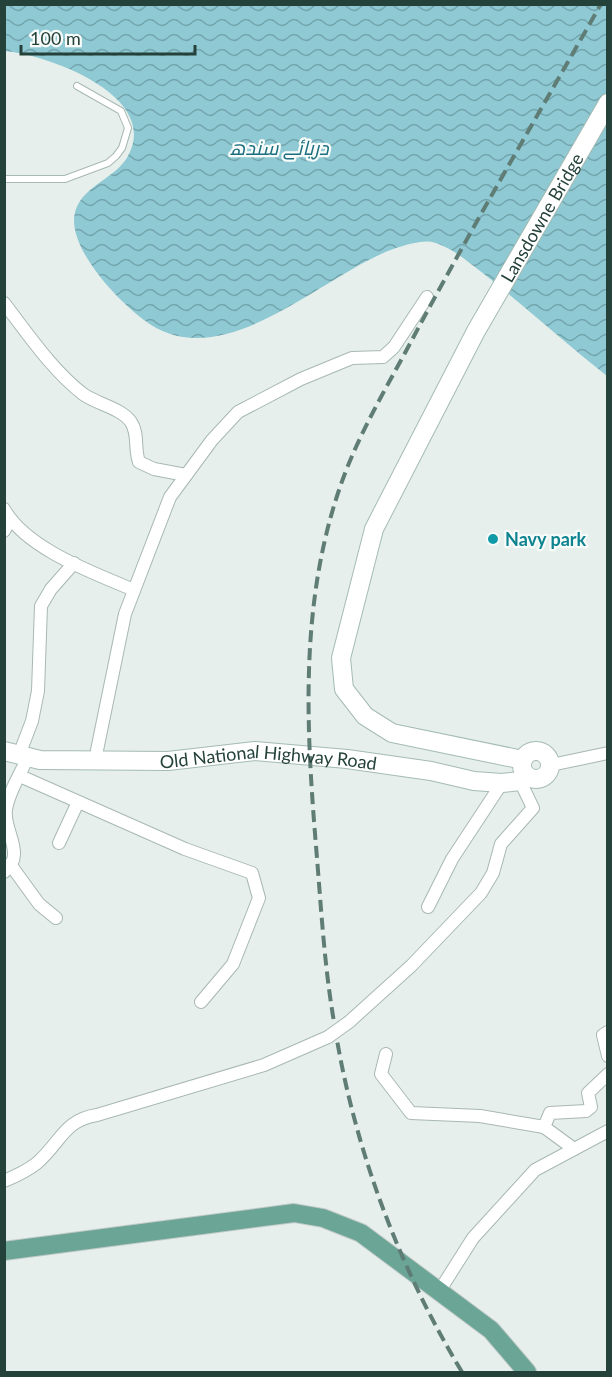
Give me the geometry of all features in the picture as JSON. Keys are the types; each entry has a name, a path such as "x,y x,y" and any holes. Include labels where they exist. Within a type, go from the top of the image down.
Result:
{"main road":[{"name":"Lansdowne Bridge","path":"523,772 392,733 364,716 344,689 341,658 374,529 476,331 608,104"},
{"name":"Old National Highway Road","path":"17,754 40,760 168,760 267,752 347,759 431,771 474,781 502,783 523,772 536,779 545,777 551,765"},
{"path":"4,1251 294,1213 323,1218 361,1233 440,1290 491,1330 527,1372"},
{"path":"4,1261 294,1223 320,1227 357,1241 435,1298 484,1337 514,1372"}],"street":[{"path":"95,760 125,614 170,497 238,412 301,379 352,358 379,357 388,353 427,297"},
{"path":"4,303 59,370 84,394 130,420 135,432 135,452 139,462 154,469 186,475"},
{"path":"6,520 51,552 134,590"},
{"path":"56,918 39,904 7,868 15,849 6,825 6,809 20,776 17,754 32,721 38,691 41,606 51,590 74,563"},
{"path":"551,765 608,753"},
{"path":"4,1181 37,1163 80,1118 97,1115 264,1065 328,1037 349,1022 411,966 481,892 493,873 501,844 533,808 523,772"},
{"path":"20,776 185,849 252,873 259,898 233,964 201,1002"},
{"path":"428,907 452,859 502,783"},
{"path":"59,843 78,802"},
{"path":"608,1032 603,1035 608,1056"},
{"path":"386,1054 381,1074 411,1113 480,1116 544,1127 574,1149"},
{"path":"544,1127 550,1113 586,1111 591,1107 588,1093 608,1074"},
{"path":"440,1290 473,1238 536,1170 608,1131"}],"lane":[{"path":"4,179 65,179 99,167 116,156 122,148 128,128 121,111 77,86"}],"water":[{"name":"دریائے سندھ","path":"5,5 607,5 607,376 466,260 446,247 432,242 418,242 396,248 367,261 272,316 239,330 206,338 174,335 144,320 121,300 95,270 77,238 74,223 80,201 93,187 123,164 128,156 134,134 129,115 115,97 95,82 72,70 24,54 5,51"}],"railway":[{"path":"462,1372 439,1332 398,1247 366,1159 342,1068 323,934 313,801 309,711 312,622 326,534 346,470 363,431 459,254 601,4"}],"place":[{"name":"Navy park","path":"493,539"}]}
